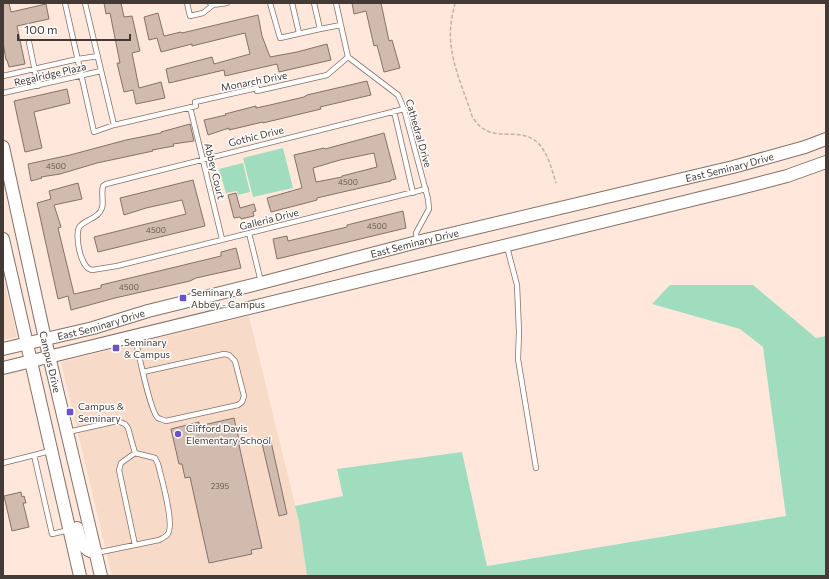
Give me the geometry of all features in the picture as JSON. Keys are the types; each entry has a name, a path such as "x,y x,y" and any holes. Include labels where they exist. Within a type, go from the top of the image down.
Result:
{"main road":[{"name":"East Seminary Drive","path":"3,349 93,328 148,310 261,283 417,242 733,167 826,140"},
{"name":"Campus Drive","path":"4,152 45,338 102,576"},
{"name":"East Seminary Drive","path":"3,368 737,189 787,176 826,162"},
{"path":"3,186 15,200"},
{"name":"Campus Drive","path":"3,239 80,576"},
{"path":"261,283 266,303"},
{"path":"59,483 69,494 81,542 87,549 96,553"}],"lane":[{"path":"65,3 82,76"},
{"path":"85,3 114,125"},
{"path":"187,3 190,16 203,12 212,4 227,3"},
{"path":"270,3 280,38 341,25"},
{"path":"292,3 299,34"},
{"path":"314,3 320,29"},
{"path":"336,3 348,57"},
{"path":"29,42 38,86"},
{"name":"Regalridge Plaza","path":"3,76 98,56"},
{"name":"Monarch Drive","path":"82,76 94,132 114,125 196,106 195,102 256,88 257,91 327,75 348,57"},
{"name":"Cathedral Drive","path":"348,57 398,95 404,109 426,189 429,209 416,233 417,242"},
{"name":"Regalridge Plaza","path":"3,93 101,71"},
{"name":"Abbey Court","path":"190,107 222,239"},
{"name":"Gothic Drive","path":"113,181 404,109"},
{"path":"394,111 413,193"},
{"name":"Galleria Drive","path":"113,181 102,186 102,210 97,216 81,225 78,232 80,254 84,266 88,270 117,266 426,189"},
{"path":"249,233 261,283"},
{"path":"506,245 517,285 518,359 536,468"},
{"path":"134,336 143,372 153,411 157,417 166,421 238,405 242,402 244,396 235,361 229,355 224,354 143,372"},
{"path":"67,432 117,421 125,424 128,428 135,453"},
{"path":"3,463 52,451"},
{"path":"96,553 135,545 159,540 167,536 171,528 170,517 158,464 155,458 135,453 121,462 119,470 135,545"},
{"path":"34,455 52,534 70,530"}],"path":[{"path":"455,3 450,28 452,48 472,116 480,128 493,133 524,136 533,139 544,150 556,183"}],"shaded area":[{"path":"3,275 17,337 3,340"},
{"name":"Clifford Davis Elementary School","path":"249,316 299,521 307,576 112,576 61,362"}],"green space":[{"path":"283,148 293,188 253,197 243,158"},
{"path":"243,163 250,192 238,195 237,191 226,193 219,169"},
{"path":"670,285 753,285 816,338 826,336 826,576 307,576 299,521 295,506 343,496 337,469 462,452 487,566 786,516 763,347 740,329 652,304"}],"building":[{"path":"3,3 9,3 11,12 46,4 49,19 17,26 25,64 9,67 6,60 3,42"},
{"path":"104,3 121,3 124,17 132,16 140,51 132,53 139,88 161,82 165,98 136,104 133,90 124,92 117,63 120,63 110,13 106,14"},
{"path":"352,3 381,3 389,41 392,40 400,68 384,72 377,45 374,46 366,11 354,14"},
{"path":"158,13 164,36 258,15 262,36 270,57 327,44 331,60 279,72 277,64 225,76 224,70 169,83 166,69 212,57 214,64 250,54 245,33 161,52 157,38 149,40 144,17"},
{"path":"367,81 371,95 263,123 229,130 229,128 208,135 204,120 256,106 256,108 270,105"},
{"path":"67,89 70,103 34,112 42,148 25,152 14,101"},
{"path":"190,124 194,141 173,144 174,146 97,163 60,174 41,177 42,178 31,181 28,164 161,133"},
{"path":"384,133 396,179 317,198 317,200 271,212 267,198 302,188 294,155 325,149","holes":["374,153 377,167 342,177 316,182 313,168 340,160"]},
{"path":"193,180 205,226 98,252 94,237 186,214 182,200 146,208 124,215 120,198"},
{"path":"78,183 82,199 54,205 61,227 58,228 74,294 101,288 101,285 221,256 221,252 236,248 241,268 71,310 68,296 58,299 37,203 51,199 49,191"},
{"path":"236,193 240,208 254,204 256,211 253,212 254,216 241,219 240,217 234,218 228,195"},
{"path":"403,211 406,228 277,259 273,239 287,236 288,241 347,227 347,225"},
{"path":"234,418 262,548 251,550 252,554 209,563 190,477 185,478 182,464 179,464 171,429 199,422 199,426"},
{"path":"270,437 287,514 279,516 261,439"},
{"path":"21,492 26,503 23,503 29,527 12,531 4,496"}],"place":[{"name":"Seminary & Abbey - Campus","path":"183,298"},
{"name":"Seminary & Campus","path":"116,348"},
{"name":"Campus & Seminary","path":"70,412"},
{"name":"Clifford Davis Elementary School","path":"178,434"}]}
